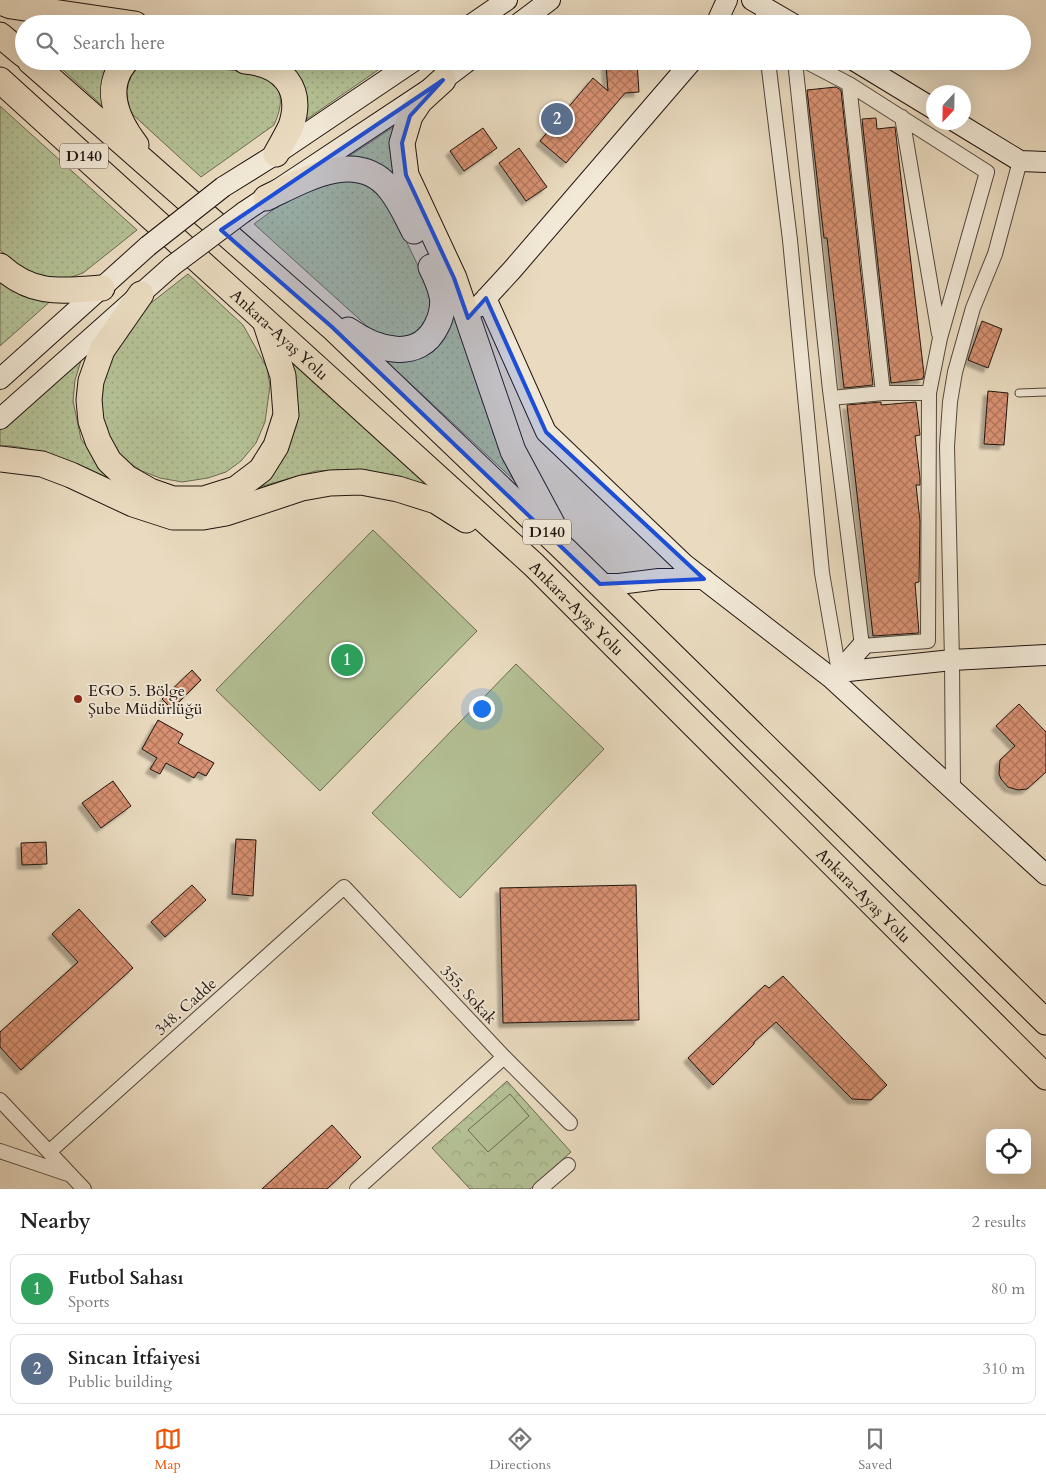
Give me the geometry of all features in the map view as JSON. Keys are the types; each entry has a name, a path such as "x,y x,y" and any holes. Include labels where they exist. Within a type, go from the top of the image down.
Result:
{"highway":[{"path":"0,2 11,6 73,15"},
{"path":"0,34 15,47"},
{"name":"Ankara-Ayaş Yolu","path":"40,70 332,327 600,584 1045,1020"},
{"path":"121,70 113,95 115,106 128,134 155,171"},
{"path":"276,70 281,72 286,79 295,98 290,127 276,154"},
{"name":"Ankara-Ayaş Yolu","path":"0,80 534,565 1046,1077"},
{"path":"443,80 420,101 410,116 402,143 406,175 454,278 513,451 566,551"},
{"path":"266,198 302,180 333,170 354,168 373,175 388,186 400,204 438,282 443,298 440,320 433,334 422,344 409,349 396,350 362,340 296,296"},
{"path":"0,266 29,286 56,291 102,288"},
{"path":"141,294 102,350 90,382 91,421 98,441 109,461 127,478 150,491 173,499 204,499 236,489 260,470 276,446 286,415 283,376 265,322"},
{"path":"0,459 42,464 71,475 133,504 173,517 203,517 226,513 302,488 330,483 362,482 398,489 436,501 534,565"}],"street":[{"path":"479,15 492,0"},
{"path":"484,15 507,0"},
{"path":"530,15 550,0"},
{"path":"720,15 727,0"},
{"path":"0,380 148,246 222,187 276,154 401,70"},
{"path":"0,419 172,266 244,212 456,70"},
{"path":"468,318 512,270 684,70"},
{"path":"769,70 790,240 822,573 834,675"},
{"path":"796,70 831,398 862,646"},
{"path":"822,70 849,84 987,172 940,338 929,393 928,641 862,646 834,675"},
{"path":"870,70 926,104"},
{"path":"849,84 883,393"},
{"path":"902,118 940,338"},
{"path":"969,130 1020,161 1046,162"},
{"path":"954,789 947,446 950,402 955,372 973,308 994,254 1020,161"},
{"path":"486,298 546,432 684,564 834,675 1046,874"},
{"path":"831,398 883,393 929,393"},
{"path":"600,584 619,584 659,579 704,579"},
{"path":"834,675 952,660 1046,655"},
{"name":"355. Sokak","path":"344,887 504,1057 570,1123"},
{"name":"348. Cadde","path":"49,1152 344,887"},
{"path":"358,1189 504,1057"},
{"path":"0,1100 84,1189"},
{"path":"3,1156 70,1174"},
{"path":"540,1189 568,1165"}],"lane":[{"path":"1020,392 1046,392"}],"highlighted area":[{"path":"443,80 410,116 402,143 406,175 454,278 468,318 486,298 546,432 704,579 600,584 332,327 221,230"}],"green space":[{"path":"63,70 116,70 106,109"},
{"path":"133,70 230,70 248,72 259,75 274,84 280,97 280,105 274,125 201,177 131,113 123,91 125,81"},
{"path":"278,70 378,70 304,121"},
{"path":"0,106 137,230 83,273 66,279 42,278 21,268 0,250"},
{"path":"395,126 403,190 348,157"},
{"path":"339,178 372,185 385,196 427,285 431,306 422,328 412,335 398,338 384,337 368,327 254,224 312,181"},
{"path":"188,274 243,325 267,368 270,386 265,422 256,443 241,461 226,472 208,478 182,482 160,478 142,471 123,459 101,427 96,389 133,317"},
{"path":"0,280 54,298 0,346"},
{"path":"454,300 517,483 383,358 401,360"},
{"path":"84,351 75,380 73,401 81,439 93,455 142,494 51,456 14,446 0,446 0,427"},
{"path":"283,351 430,486 340,470 316,471 252,489 275,452"},
{"path":"373,530 477,631 320,791 216,690"},
{"path":"516,664 604,749 460,898 372,813"},
{"path":"507,1081 571,1152 530,1189 470,1189 432,1148"},
{"path":"510,1094 529,1116 488,1152 468,1130"}],"building":[{"path":"606,70 637,70 639,92 625,93 566,163 540,141 593,78 608,91"},
{"path":"836,87 841,90 873,385 844,388 827,238 824,238 807,90"},
{"path":"876,118 877,129 895,127 924,374 923,379 891,383 862,119"},
{"path":"483,128 497,148 464,171 450,151"},
{"path":"519,148 547,187 526,201 499,163"},
{"path":"982,321 1002,329 988,368 968,360"},
{"path":"988,391 1008,393 1004,445 984,444"},
{"path":"881,402 881,405 916,402 920,435 915,436 920,478 920,485 916,485 920,521 919,582 915,583 919,633 873,636 847,405"},
{"path":"192,670 201,680 172,709 162,699"},
{"path":"1019,704 1046,732 1046,772 1027,789 1018,790 1008,787 999,774 1000,760 1015,746 996,726"},
{"path":"158,720 183,734 178,743 214,763 206,776 198,772 194,778 166,763 160,774 150,769 157,758 142,749"},
{"path":"113,781 131,806 101,828 82,803"},
{"path":"236,839 256,840 253,896 232,894"},
{"path":"46,842 47,864 22,865 21,843"},
{"path":"192,885 206,900 165,937 151,922"},
{"path":"636,885 639,1020 503,1023 500,888"},
{"path":"79,909 133,968 21,1070 0,1047 0,1032 78,962 52,934"},
{"path":"783,976 887,1085 871,1100 852,1099 776,1022 713,1085 688,1058 765,985 769,988"},
{"path":"332,1125 361,1157 327,1189 262,1189"}],"place":[{"name":"Sincan İtfaiyesi","path":"557,119"},
{"name":"Futbol Sahası","path":"347,660"},
{"name":"EGO 5. Bölge Şube Müdürlüğü","path":"78,699"}]}
